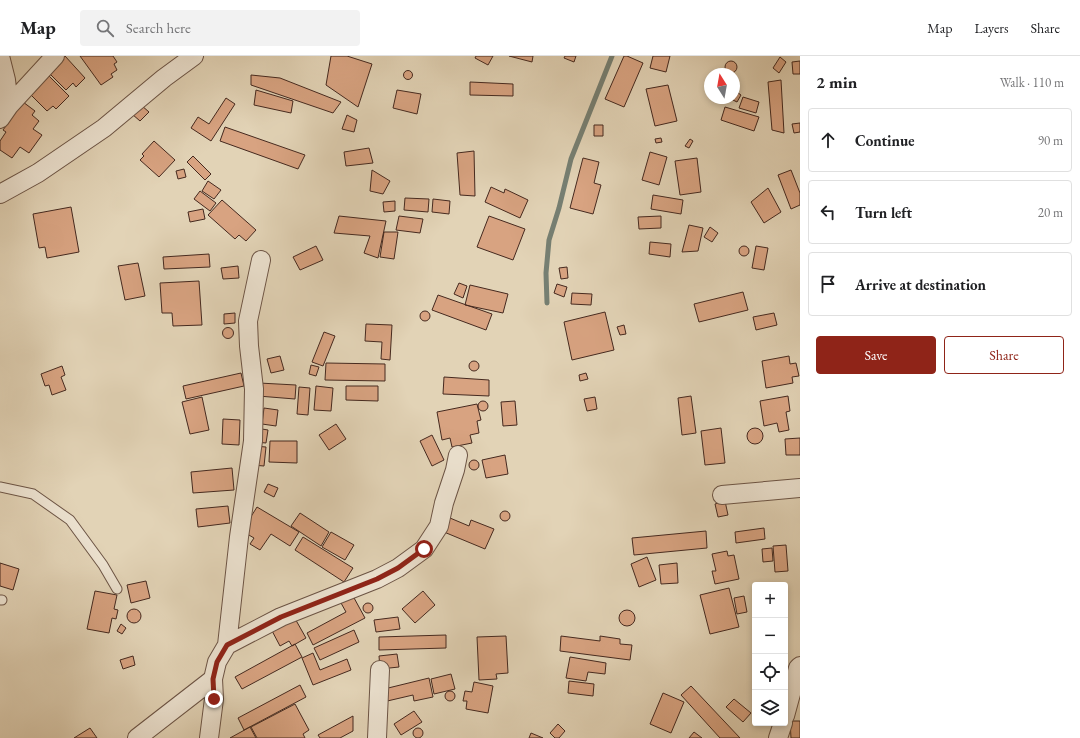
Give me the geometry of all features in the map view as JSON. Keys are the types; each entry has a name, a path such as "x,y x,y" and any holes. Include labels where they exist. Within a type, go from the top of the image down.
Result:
{"street":[{"path":"0,56 6,80 4,113"},
{"path":"4,113 55,56"},
{"path":"0,194 38,173 104,128 164,78 194,56"},
{"path":"209,738 214,699 213,679 217,662 227,645 238,537 253,441 254,389 249,346 248,321 261,260"},
{"path":"227,645 281,617 377,579 398,568 424,549 439,526 458,454"},
{"path":"722,495 800,488"},
{"path":"788,705 798,668 800,666"},
{"path":"377,738 380,670"},
{"path":"137,738 213,679"},
{"path":"778,738 782,726"}],"lane":[{"path":"0,487 33,494 70,520 103,565 116,589"}],"building":[{"path":"65,56 85,78 76,87 73,83 66,90 48,72"},
{"path":"80,56 113,56 117,62 114,64 117,70 111,74 113,77 101,85"},
{"path":"331,56 347,56 372,64 358,107 326,85"},
{"path":"476,56 493,56 488,65 475,58"},
{"path":"509,56 533,56 532,62"},
{"path":"565,56 576,56 574,62 564,58"},
{"path":"624,56 643,63 624,107 605,99"},
{"path":"653,56 670,56 666,72 650,68"},
{"path":"780,57 786,62 779,73 773,68"},
{"path":"729,61 733,61 737,65 737,68 725,68 725,65"},
{"path":"800,61 800,74 793,74 792,62"},
{"path":"408,70 413,75 408,80 403,75"},
{"path":"47,74 69,96 56,109 53,106 47,111 28,92"},
{"path":"251,75 280,78 341,102 333,113 251,85"},
{"path":"781,80 784,133 772,130 768,82"},
{"path":"470,82 513,84 513,96 470,95"},
{"path":"668,85 677,121 655,126 646,89"},
{"path":"256,90 293,101 291,113 254,105"},
{"path":"397,90 421,94 417,114 393,108"},
{"path":"743,97 759,102 756,113 739,108"},
{"path":"226,98 235,104 211,141 191,128 198,117 209,124"},
{"path":"23,102 35,111 32,115 39,121 33,129 42,135 29,153 20,147 12,158 0,150 0,141 6,132 3,130"},
{"path":"141,105 149,112 140,121 132,114"},
{"path":"725,107 759,117 754,131 721,120"},
{"path":"347,115 357,120 354,132 342,129"},
{"path":"800,123 800,132 794,133 792,124"},
{"path":"594,125 603,125 603,136 594,136"},
{"path":"225,127 305,155 298,169 220,141"},
{"path":"661,138 662,142 656,143 655,139"},
{"path":"690,139 693,141 689,148 685,146"},
{"path":"154,141 175,160 159,177 140,160 144,156 142,154"},
{"path":"369,148 373,163 346,166 344,152"},
{"path":"474,151 475,196 460,195 457,153"},
{"path":"650,152 667,157 659,185 642,180"},
{"path":"193,156 211,174 205,180 187,162"},
{"path":"583,158 599,162 594,183 601,185 593,214 570,208"},
{"path":"697,158 701,192 680,195 675,161"},
{"path":"184,169 186,177 178,179 176,171"},
{"path":"372,170 390,181 383,194 370,191"},
{"path":"791,170 800,193 800,205 791,209 778,175"},
{"path":"208,181 221,190 214,199 202,191"},
{"path":"491,187 504,193 505,189 528,200 520,218 485,202"},
{"path":"768,188 781,212 764,223 751,202"},
{"path":"200,191 216,203 210,211 194,199"},
{"path":"653,195 683,200 681,214 651,209"},
{"path":"405,198 429,199 428,212 404,210"},
{"path":"433,199 450,201 449,214 432,212"},
{"path":"222,200 256,230 246,241 239,235 235,239 208,215"},
{"path":"395,201 395,211 384,212 383,202"},
{"path":"71,207 79,252 47,258 45,247 39,248 33,214"},
{"path":"203,209 205,219 190,222 188,212"},
{"path":"339,216 386,221 378,258 364,253 370,236 334,233"},
{"path":"399,216 423,219 420,233 396,230"},
{"path":"489,216 525,229 513,260 477,247"},
{"path":"661,216 661,228 639,229 638,217"},
{"path":"689,225 703,228 698,251 682,252"},
{"path":"710,227 718,233 712,242 704,237"},
{"path":"384,232 398,232 394,259 380,257"},
{"path":"650,242 671,244 670,257 649,254"},
{"path":"316,246 323,260 300,270 293,257"},
{"path":"742,246 746,246 749,251 746,256 742,256 739,253 739,249"},
{"path":"756,246 768,248 764,270 752,268"},
{"path":"209,254 210,267 164,269 163,257"},
{"path":"138,263 145,296 125,300 118,266"},
{"path":"238,266 239,278 223,279 221,268"},
{"path":"567,267 568,278 561,279 559,268"},
{"path":"199,281 202,325 173,326 172,313 162,313 160,283"},
{"path":"459,283 467,286 463,298 454,294"},
{"path":"557,284 567,287 564,297 554,293"},
{"path":"470,285 508,294 503,313 465,305"},
{"path":"743,292 748,310 699,322 694,304"},
{"path":"572,293 592,294 591,305 571,304"},
{"path":"438,295 492,314 486,330 432,310"},
{"path":"423,311 427,311 429,312 429,320 423,321 420,318 420,314"},
{"path":"605,312 614,350 572,360 564,322"},
{"path":"235,313 235,323 224,324 224,314"},
{"path":"774,313 777,325 756,330 753,317"},
{"path":"366,324 392,325 390,360 381,359 382,342 365,341"},
{"path":"624,325 626,334 620,335 617,327"},
{"path":"226,328 230,328 232,329 232,337 226,338 223,335 223,331"},
{"path":"324,332 335,336 323,366 312,362"},
{"path":"280,356 284,370 271,373 267,359"},
{"path":"789,356 790,364 796,363 799,376 792,377 793,383 766,388 762,361"},
{"path":"472,361 476,361 479,366 476,371 472,371 469,368 469,364"},
{"path":"326,363 385,364 385,381 325,380"},
{"path":"311,365 319,367 316,376 309,374"},
{"path":"62,366 65,375 61,377 66,390 52,395 49,385 45,386 41,374"},
{"path":"241,373 244,386 186,399 183,386"},
{"path":"586,373 588,379 580,381 579,375"},
{"path":"444,377 489,380 489,396 443,394"},
{"path":"259,383 296,385 295,399 258,396"},
{"path":"316,386 333,388 331,411 314,410"},
{"path":"346,386 378,386 378,401 346,400"},
{"path":"299,387 310,388 308,415 297,414"},
{"path":"691,396 696,433 682,435 678,398"},
{"path":"788,396 790,411 786,412 789,430 779,432 777,423 764,426 760,401"},
{"path":"202,397 209,430 190,434 182,402"},
{"path":"595,397 597,409 587,411 584,399"},
{"path":"481,401 485,401 488,406 485,411 481,411 478,408 478,404"},
{"path":"515,401 517,425 503,426 501,402"},
{"path":"477,404 481,420 477,421 479,433 470,435 472,443 452,447 450,438 442,440 437,412"},
{"path":"264,408 278,410 276,426 262,424"},
{"path":"223,419 240,420 239,445 222,444"},
{"path":"336,424 346,439 329,450 319,435"},
{"path":"256,428 268,430 266,443 255,442"},
{"path":"721,428 725,463 705,465 701,431"},
{"path":"752,428 758,428 763,433 761,442 758,444 752,444 747,439 747,433"},
{"path":"432,435 444,460 432,466 420,441"},
{"path":"800,438 800,455 786,455 785,439"},
{"path":"270,441 297,441 297,463 269,462"},
{"path":"254,446 266,447 264,466 252,465"},
{"path":"505,455 508,474 486,478 482,460"},
{"path":"472,460 476,460 479,465 476,470 472,470 469,467 469,463"},
{"path":"232,468 234,490 193,493 191,472"},
{"path":"268,484 278,488 274,497 264,492"},
{"path":"725,501 728,515 718,517 715,504"},
{"path":"228,506 230,523 198,527 196,509"},
{"path":"257,507 299,532 290,546 271,534 260,550 250,544 254,538 242,531"},
{"path":"503,511 507,511 509,512 509,520 503,521 500,518 500,514"},
{"path":"300,513 329,532 321,546 291,526"},
{"path":"450,518 469,526 471,520 494,529 485,549 444,532"},
{"path":"764,528 765,539 736,543 735,532"},
{"path":"706,531 707,548 634,555 632,538"},
{"path":"331,532 354,545 345,560 322,547"},
{"path":"303,537 353,568 344,582 295,550"},
{"path":"786,545 788,571 775,572 773,546"},
{"path":"772,548 773,561 763,562 762,549"},
{"path":"727,551 728,556 734,555 739,579 715,584 712,571 716,571 712,554"},
{"path":"647,557 656,580 639,587 631,564"},
{"path":"0,563 19,569 13,590 0,586"},
{"path":"677,563 678,583 661,584 659,565"},
{"path":"146,581 150,598 131,603 127,585"},
{"path":"729,588 739,627 710,634 700,595"},
{"path":"95,591 117,595 114,609 118,610 116,619 112,618 109,633 87,629"},
{"path":"423,591 435,605 415,623 402,609"},
{"path":"353,596 365,618 313,645 307,633 346,612 341,603"},
{"path":"744,596 747,612 737,614 734,598"},
{"path":"366,603 370,603 372,604 372,612 366,613 363,610 363,606"},
{"path":"134,609 139,611 141,616 139,621 134,623 129,621 127,616 129,611"},
{"path":"627,610 633,612 635,618 633,624 627,626 621,624 619,618 621,612"},
{"path":"293,615 306,638 292,646 289,641 280,646 270,627"},
{"path":"398,617 400,629 376,632 374,620"},
{"path":"121,624 126,628 122,634 117,631"},
{"path":"354,630 359,642 320,660 314,648"},
{"path":"446,635 446,648 379,650 379,637"},
{"path":"506,636 508,673 496,674 497,679 479,680 477,637"},
{"path":"561,636 600,641 600,636 620,639 620,644 632,645 630,660 560,651"},
{"path":"295,644 302,657 242,689 235,677"},
{"path":"313,653 320,670 347,659 351,670 313,685 302,658"},
{"path":"397,654 399,667 380,669 379,656"},
{"path":"133,656 135,665 123,669 120,660"},
{"path":"570,657 606,663 605,674 588,672 586,681 566,678"},
{"path":"451,674 455,689 434,694 431,679"},
{"path":"429,678 433,697 414,701 413,695 383,702 380,690"},
{"path":"569,681 594,684 593,696 568,693"},
{"path":"474,682 493,686 488,713 466,709 467,701 463,701 465,691 472,692"},
{"path":"300,685 306,697 244,730 238,718"},
{"path":"691,686 740,738 720,738 681,695"},
{"path":"448,691 452,691 454,692 454,700 448,701 445,698 445,694"},
{"path":"663,693 684,702 671,733 650,724"},
{"path":"734,699 751,713 743,722 726,707"},
{"path":"295,704 309,730 303,734 305,738 257,738 251,727"},
{"path":"414,711 422,722 401,735 394,724"},
{"path":"353,716 353,731 340,738 320,738 318,735"},
{"path":"790,721 800,721 800,738 791,738"},
{"path":"558,724 565,731 559,738 555,738 550,733"},
{"path":"250,727 256,738 230,738"},
{"path":"90,728 97,738 74,738"},
{"path":"416,728 420,728 422,729 422,737 416,738 413,735 413,731"},
{"path":"694,732 702,738 689,738"},
{"path":"531,733 543,738 529,738"}],"waterway":[{"path":"547,303 546,273 549,240 559,208 571,159 612,56"}],"route":[{"path":"214,699 213,679 217,662 227,645 281,617 377,579 398,568 424,549"}]}
